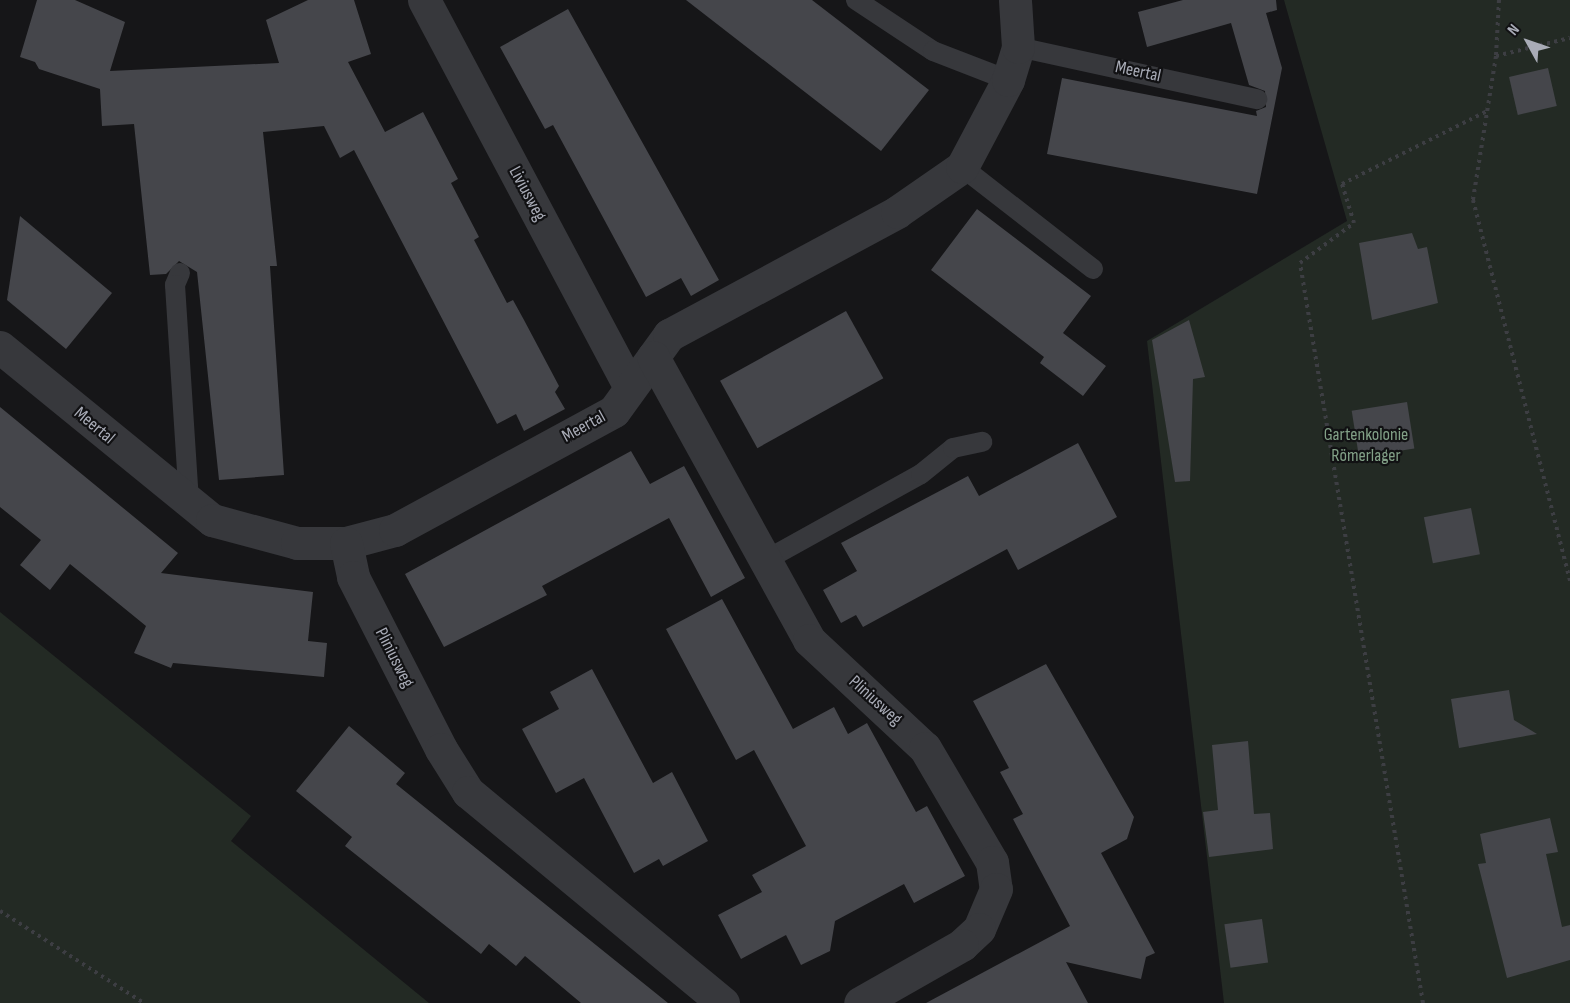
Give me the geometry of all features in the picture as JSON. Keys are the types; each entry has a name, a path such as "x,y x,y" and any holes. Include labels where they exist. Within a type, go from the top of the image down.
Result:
{"street":[{"name":"Liviusweg","path":"424,0 630,388"},
{"name":"Meertal","path":"0,347 189,506 268,539 346,543 395,530 614,411 669,335 897,212 962,166 1008,80 1018,47 1015,0"},
{"name":"Pliniusweg","path":"654,357 809,640 924,748 992,862 996,889 979,929 962,945 860,1003"},
{"name":"Pliniusweg","path":"346,543 353,577 441,749 468,792 723,1003"}],"lane":[{"path":"856,0 933,51 1008,80"},
{"name":"Meertal","path":"1018,47 1257,99"},
{"path":"962,166 1093,269"},
{"path":"180,273 176,285 189,506"},
{"path":"764,561 921,474 953,448 982,442"}],"path":[{"path":"1499,0 1496,56 1473,200 1570,581"},
{"path":"1496,56 1570,38"},
{"path":"1423,1003 1300,263 1354,223 1342,184 1486,111"},
{"path":"0,911 144,1003"}],"green space":[{"name":"Gartenkolonie Römerlager","path":"1284,0 1570,0 1570,1003 1224,1003 1147,341 1347,221"},
{"path":"0,612 251,816 231,841 429,1003 0,1003"}],"building":[{"path":"37,0 75,0 125,22 110,71 279,63 266,20 308,0 354,0 371,54 348,62 385,132 423,112 458,179 451,183 479,237 474,240 507,303 513,300 524,320 559,386 555,392 565,409 524,431 516,414 497,424 354,150 340,158 324,126 263,132 277,266 270,266 284,475 219,480 197,272 179,261 166,274 150,275 134,124 102,126 100,89 39,69 35,62 20,57"},
{"path":"686,0 812,0 929,90 881,151"},
{"path":"1183,0 1276,0 1277,10 1266,13 1282,68 1257,194 1047,154 1062,78 1257,116 1256,111 1266,107 1265,91 1249,85 1231,23 1147,47 1138,12"},
{"path":"568,9 719,280 691,296 681,278 646,297 553,125 545,129 500,47"},
{"path":"1548,68 1557,106 1518,115 1509,77"},
{"path":"977,209 1091,296 1063,333 1106,366 1083,396 1040,363 1044,357 931,270"},
{"path":"20,216 112,293 66,349 7,300"},
{"path":"1412,233 1418,249 1427,247 1438,303 1372,320 1359,243"},
{"path":"846,311 883,378 757,448 720,381"},
{"path":"1189,320 1205,377 1193,379 1190,481 1175,482 1152,340"},
{"path":"1407,402 1414,448 1359,457 1352,411"},
{"path":"0,407 178,553 161,573 313,592 308,641 327,643 324,677 173,663 171,668 134,653 146,626 70,564 50,590 20,565 41,540 0,507"},
{"path":"1078,443 1117,517 1018,570 1007,549 863,627 856,615 841,623 823,590 857,571 841,543 968,476 979,496"},
{"path":"631,451 650,484 684,466 745,578 711,597 669,518 542,586 547,595 444,647 405,574"},
{"path":"1471,508 1480,554 1433,563 1424,517"},
{"path":"722,599 793,729 834,707 848,734 867,723 916,812 927,806 965,876 914,903 904,884 835,921 830,951 801,965 786,935 741,959 718,915 762,892 752,875 806,846 754,750 736,760 666,629"},
{"path":"1046,664 1134,817 1127,839 1101,853 1155,953 1146,957 1141,979 1066,962 1088,1003 926,1003 1070,926 1013,819 1023,814 1000,772 1009,768 973,701"},
{"path":"592,669 653,783 672,772 708,841 663,866 659,859 634,873 584,778 556,793 522,729 559,709 550,692"},
{"path":"1509,690 1514,720 1537,734 1459,748 1451,699"},
{"path":"349,726 405,773 396,784 668,1003 581,1003 525,956 516,966 489,944 481,954 345,846 352,837 296,791"},
{"path":"1248,741 1254,814 1270,813 1273,849 1209,857 1203,812 1218,810 1212,745"},
{"path":"1550,818 1558,852 1546,854 1562,927 1570,925 1570,960 1507,978 1478,864 1486,863 1480,834"},
{"path":"1262,919 1268,963 1230,968 1224,924"}]}
